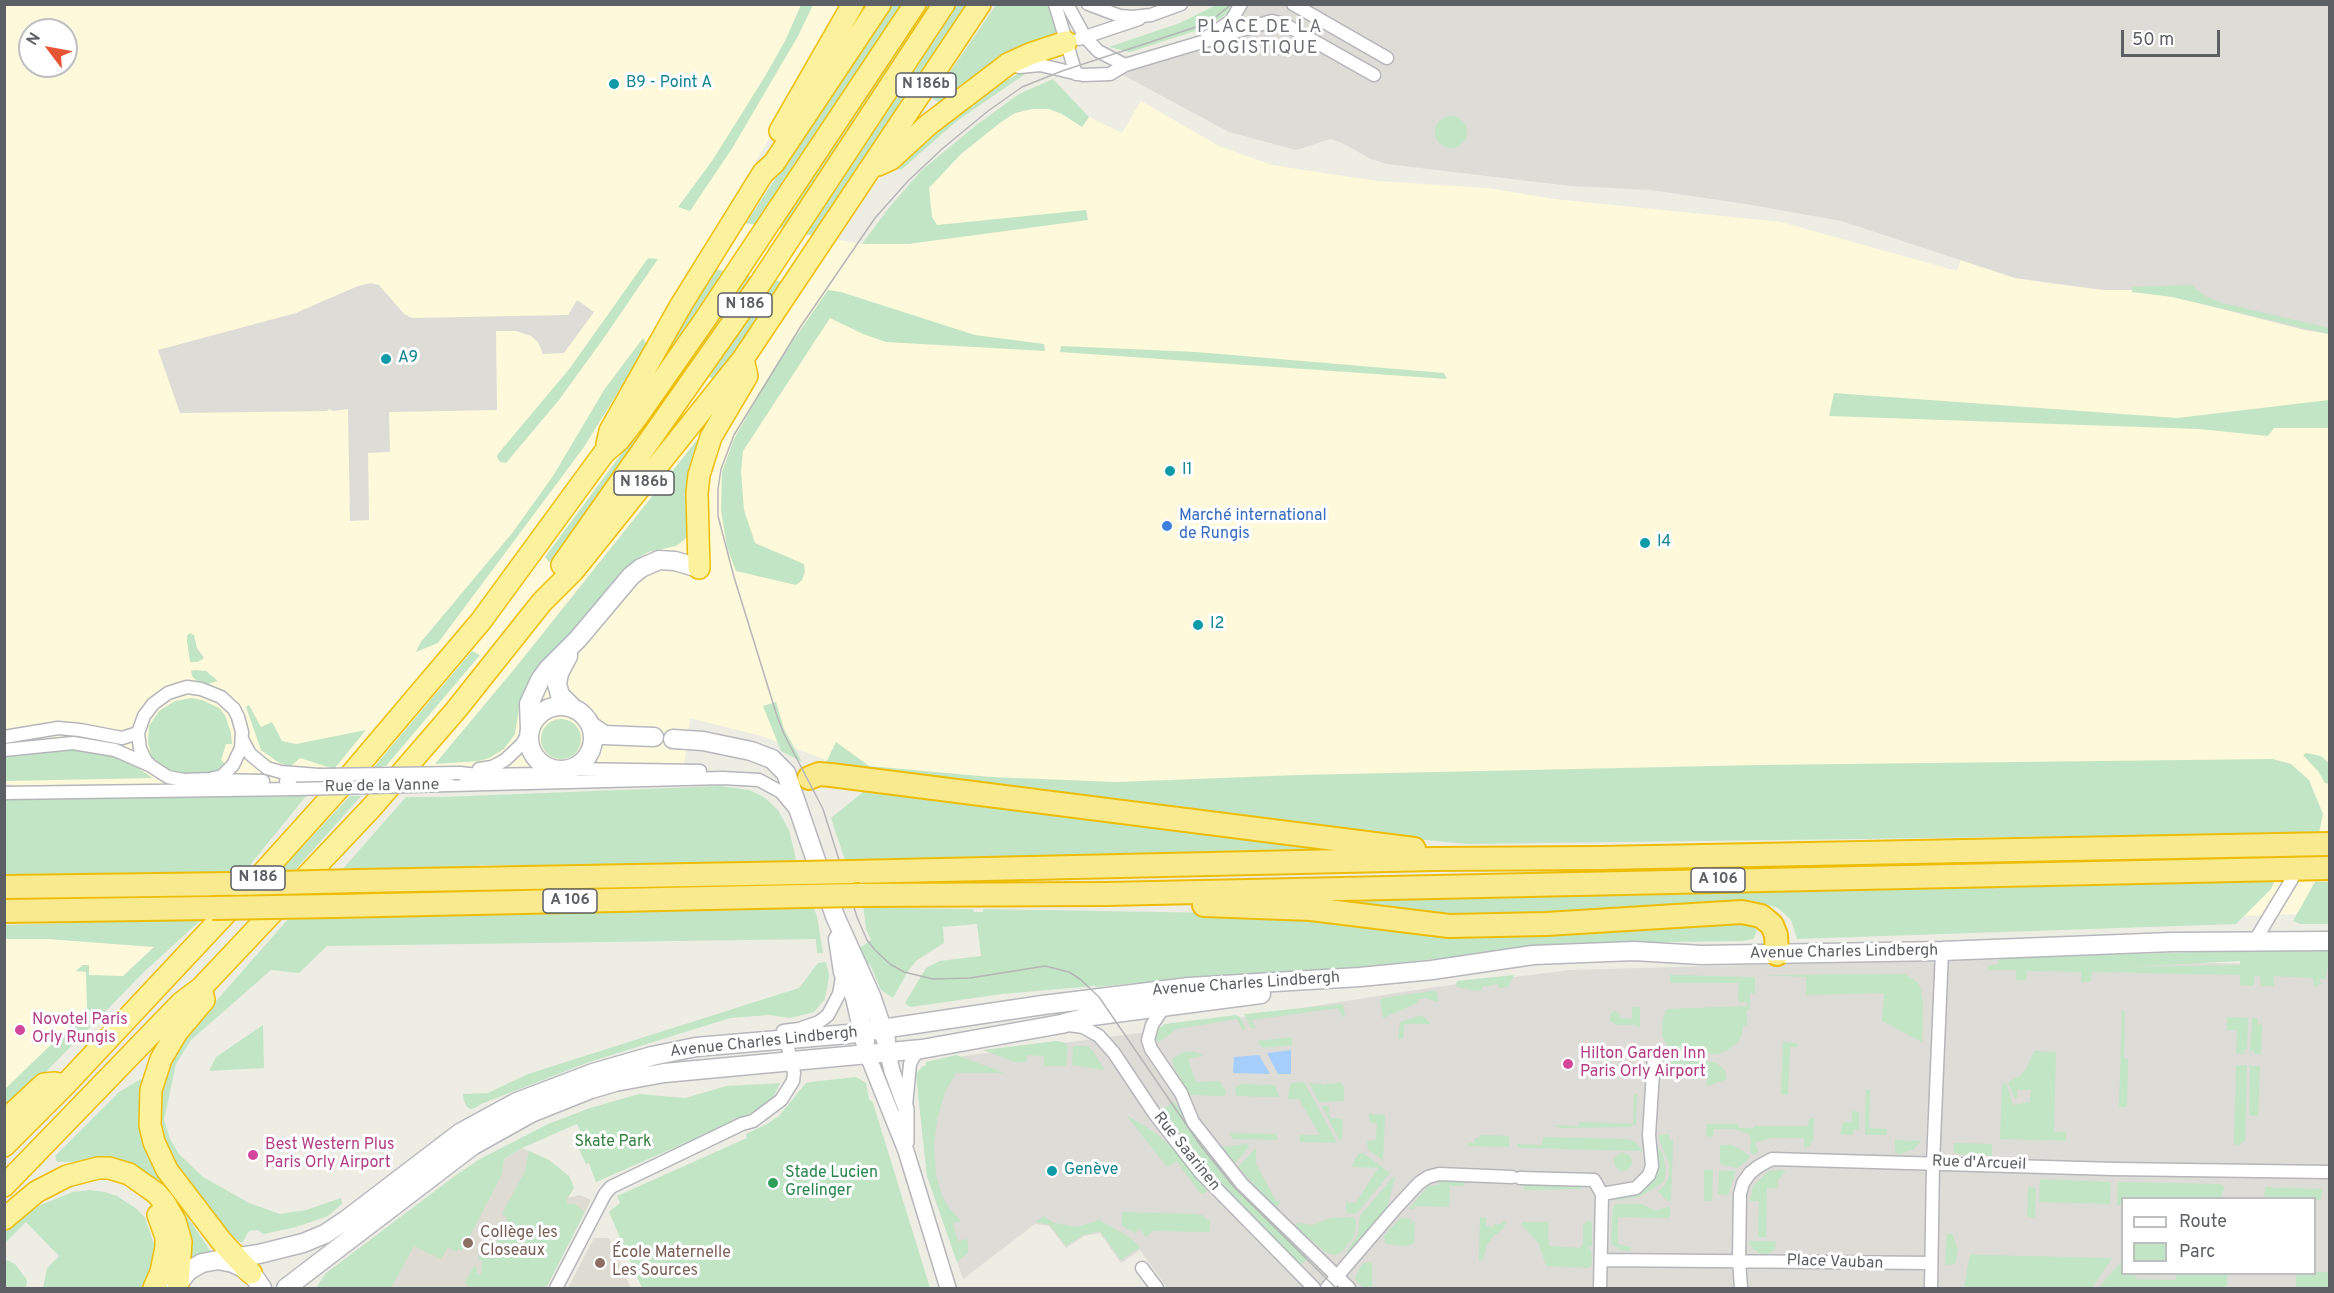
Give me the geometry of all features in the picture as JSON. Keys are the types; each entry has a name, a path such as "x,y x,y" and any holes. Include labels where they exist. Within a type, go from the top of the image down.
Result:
{"highway":[{"path":"763,173 763,160 853,4"},
{"name":"N 186b","path":"604,453 610,431 681,305 763,173 774,163 880,4"},
{"name":"N 186","path":"4,1146 65,1085 319,811 481,621 604,453 619,440 637,417 706,318 915,4"},
{"name":"N 186","path":"4,1186 181,1003 201,988 372,807 456,710 542,602 563,563 759,285 944,4"},
{"name":"N 186b","path":"542,602 574,570 743,359 980,4"},
{"path":"873,166 891,159 927,125 1008,64 1030,54 1076,40"},
{"path":"699,568 697,508 699,475 711,437 747,376 743,359"},
{"path":"814,776 1376,843 1417,850 1434,859"},
{"name":"A 106","path":"4,887 2330,844"},
{"name":"A 106","path":"4,911 860,895 1106,894 2330,868"},
{"path":"1106,894 1115,902 1311,909 1449,926 1546,924 1742,912 1761,916 1772,925 1776,935 1776,954"},
{"path":"201,988 204,1000 177,1032 161,1059 151,1090 150,1125 154,1142 167,1170 222,1242 227,1259 257,1281"},
{"path":"4,1121 44,1084 65,1085"},
{"path":"4,1219 36,1192 68,1176 98,1168 120,1170 138,1179 156,1193 164,1202 179,1231 181,1258 177,1286"},
{"path":"68,1176 92,1175 116,1180 137,1191 153,1207 166,1237 165,1259 154,1288"}],"main road":[{"path":"591,726 590,752 578,765 565,769 544,765 538,760 530,746 529,705 535,689 548,669 578,639 620,588 641,567 666,560 699,568"},
{"path":"578,639 559,673 557,684 560,695 587,719 591,726 604,735 703,741 751,751 792,770 814,776"},
{"path":"530,731 539,714 547,709 566,706 574,709"},
{"path":"778,763 789,778 792,800 803,822 835,916 884,1029 888,1054"},
{"path":"792,800 800,786 814,776"},
{"path":"835,916 843,972 855,997 868,1056"},
{"name":"Avenue Charles Lindbergh","path":"177,1286 188,1271 202,1263 260,1254 325,1234 460,1133 517,1102 593,1073 652,1056 696,1047 863,1032 1148,992 1360,977 1432,970 1533,955 1634,951 1702,955 1776,954 1942,951 2172,942 2330,941"},
{"name":"Avenue Charles Lindbergh","path":"286,1288 456,1156 512,1122 549,1105 615,1082 707,1068 851,1055 888,1054 916,1057 1092,1016 1232,998 1360,977"}],"street":[{"path":"1055,4 1076,40 1125,65"},
{"path":"1067,4 1076,40 1076,75"},
{"path":"1088,4 1119,16 1151,15"},
{"path":"1076,40 1181,4"},
{"path":"1201,41 1231,21 1241,4"},
{"path":"1293,4 1387,58"},
{"path":"970,92 1025,65 1040,65 1076,75 1110,74 1125,65 1272,21 1284,24 1374,75"},
{"path":"151,766 140,749 138,733 144,716 158,700 176,689 193,687 217,695 227,702 238,717 242,739 250,754 267,768 281,772 319,776 460,773 492,767 505,760 522,744 530,731"},
{"path":"4,737 58,728 122,738 138,733"},
{"path":"210,779 222,776 233,765 242,739"},
{"path":"4,750 73,743 115,750 176,779 303,782 319,776"},
{"name":"Rue de la Vanne","path":"460,773 542,774 565,769 724,771 759,780 792,800"},
{"name":"Rue de la Vanne","path":"4,793 296,789 723,778 759,780"},
{"path":"2254,942 2292,879"},
{"path":"1931,1288 1933,1163 1942,951"},
{"path":"696,1047 754,1035 799,1029 819,1022 835,1005 843,972"},
{"name":"Rue Saarinen","path":"1164,1007 1152,1025 1148,1040 1151,1049 1181,1093 1193,1122 1242,1184 1349,1288"},
{"name":"Rue Saarinen","path":"1061,1024 1083,1027 1099,1036 1200,1172 1314,1288"},
{"path":"556,1288 605,1194 611,1187 742,1124 760,1118 788,1092 794,1073 786,1038"},
{"path":"888,1054 906,1109"},
{"path":"868,1056 906,1151 948,1288"},
{"path":"1602,1194 1636,1188 1649,1175 1652,1166 1649,1135 1654,1056"},
{"path":"906,1151 906,1109 916,1057"},
{"name":"Rue d'Arcueil","path":"1741,1288 1740,1194 1743,1183 1750,1173 1773,1159 2114,1169 2330,1172"},
{"path":"1327,1288 1419,1183 1439,1174 1594,1180 1602,1194 1600,1288"},
{"name":"Place Vauban","path":"1602,1260 1931,1263"},
{"path":"1142,1268 1157,1288"}],"shaded area":[{"name":"Marché international de Rungis","path":"5,5 844,5 810,71 721,219 862,244 874,244 961,154 1015,113 1032,109 1049,109 1062,114 1082,127 1089,117 1122,133 1141,101 1219,146 1272,165 1377,181 1488,188 1554,199 1781,222 1957,271 1961,259 2015,278 2104,290 2148,290 2329,334 2329,854 2298,914 2244,916 2271,889 2309,806 1013,784 832,762 762,736 690,718 683,776 30,789 5,783"},
{"path":"1245,5 2329,5 2329,334 2148,290 2104,290 2015,278 1841,221 1746,204 1651,190 1570,186 1387,164 1371,159 1330,139 1296,150 1229,132 1121,74 1132,61 1215,34"},
{"path":"371,283 379,285 404,314 412,318 568,315 577,300 594,312 564,353 543,354 538,342 531,336 516,331 496,331 497,410 389,412 390,452 368,453 369,520 350,521 348,409 180,413 158,350 296,313 358,286"},
{"path":"5,939 48,939 154,947 5,1089"},
{"path":"1963,959 2329,965 2329,1288 1167,1288 1140,1250 1121,1263 1100,1233 1084,1236 1066,1248 1049,1226 1035,1224 963,1279 927,1176 918,1093 925,1071 942,1059 1162,1030 1435,987 1570,970"},
{"name":"Collège les Closeaux","path":"522,1148 549,1160 569,1176 574,1188 568,1198 580,1195 591,1200 546,1288 316,1288 325,1274 459,1173 495,1165"},
{"name":"École Maternelle Les Sources","path":"594,1238 609,1238 631,1288 568,1288"}],"green space":[{"path":"801,5 813,5 798,36 733,147 690,211 678,207 712,161 764,78 785,41"},
{"path":"891,5 900,5 756,225 746,223"},
{"path":"923,5 932,5 785,227 775,228"},
{"path":"956,5 967,5 815,236 804,234"},
{"path":"996,5 1050,5 1060,40 942,105 932,98"},
{"path":"1216,5 1237,5 1221,18 1198,30 1130,52 1109,47 1180,23"},
{"path":"1025,70 1025,74 957,121 901,170 894,167 911,148 985,92"},
{"path":"1053,79 1089,117 1082,127 1062,114 1049,109 1032,109 1015,113 961,154 929,188 932,217 937,225 1086,210 1088,220 908,244 862,244 921,171 975,126 1019,94"},
{"path":"1451,116 1463,120 1467,132 1463,144 1451,148 1439,144 1435,132 1439,120"},
{"path":"648,258 658,259 559,400 506,463 500,462 498,454 570,368"},
{"path":"714,269 724,271 660,364 676,330"},
{"path":"744,275 759,277 550,563 545,557 642,426"},
{"path":"774,280 785,282 716,380 709,377"},
{"path":"2191,285 2205,296 2222,303 2329,328 2329,334 2172,297 2132,292 2132,287"},
{"path":"828,290 841,292 975,335 1044,344 1045,351 886,342 830,318 743,451 741,471 744,510 755,543 804,564 805,572 802,580 796,585 736,571 727,547 721,511 722,472 734,439 775,367"},
{"path":"643,338 647,345 584,447 438,643 416,652 420,643 513,532 553,476 604,390"},
{"path":"1061,346 1196,352 1444,373 1447,379 1060,352"},
{"path":"1834,393 2177,418 2329,400 2329,428 2274,428 2268,436 2199,429 1829,416"},
{"path":"702,439 690,533 676,546 648,552 631,563 610,587 530,687 526,686 519,708 515,734 504,749 479,761 435,764 516,667 697,440"},
{"path":"190,633 194,635 197,648 204,658 198,662 190,662 187,636"},
{"path":"472,651 480,655 386,766 373,768"},
{"path":"191,671 206,671 218,681 208,684 197,681 192,676"},
{"path":"191,698 202,700 219,708 225,715 231,733 232,744 226,744 221,760 225,764 217,771 204,775 190,775 167,769 152,757 148,743 149,726 159,711 175,701"},
{"path":"776,702 784,729 802,762 781,751 763,706"},
{"path":"249,705 261,727 272,722 282,741 296,744 366,730 334,769 300,758 290,767 261,750 246,707"},
{"path":"561,719 569,720 575,725 580,731 580,747 575,753 569,758 561,759 553,758 547,753 542,747 541,739 542,731 547,725 553,720"},
{"path":"836,742 869,766 991,777 1116,782 1299,775 1759,765 2273,759 2291,764 2309,780 2323,814 2319,833 1467,844 1248,823 824,767"},
{"path":"65,748 89,750 126,760 153,778 5,781 4,755"},
{"path":"2306,753 2321,756 2329,763 2329,784 2325,783 2318,771 2303,755"},
{"path":"720,786 749,790 764,797 778,810 789,830 797,863 760,861 546,866 481,865 462,869 341,871 406,797"},
{"path":"868,788 1351,848 1351,855 1038,856 846,863 831,818"},
{"path":"306,796 241,876 5,877 4,800"},
{"path":"350,796 361,796 294,871 279,872"},
{"path":"2275,880 2271,889 2236,924 1797,939 1791,920 1778,908 1762,903 1651,908 1503,921 1356,905 1359,900 1372,899 1964,888"},
{"path":"2315,882 2329,882 2329,924 2301,924 2293,921"},
{"path":"812,905 817,916 823,953 817,953 816,939 327,946 299,973 271,970 191,1040 176,1064 164,1120 170,1139 179,1154 203,1177 249,1203 280,1214 306,1210 341,1198 342,1204 328,1216 296,1227 264,1234 257,1230 249,1231 242,1243 231,1236 178,1173 170,1158 156,1117 165,1072 181,1041 290,917"},
{"path":"863,905 883,908 973,909 974,912 983,912 983,909 1750,922 1757,930 1753,939 1742,941 1584,943 1340,969 1204,976 1096,987 1091,982 1094,986 1002,994 910,1007 905,1003 926,968 940,961 981,956 977,924 943,927 944,943 917,960 893,998 881,990 870,964 865,965 858,949 871,940 866,929"},
{"path":"202,919 146,970 33,1085 5,1110 5,1089 87,1010 86,972 76,971 83,965 89,965 89,975 123,976 154,947 48,939 5,939 4,925"},
{"path":"2329,948 2326,979 2320,979 2319,982 2323,983 2314,987 2313,978 2274,976 2274,986 2261,986 2260,976 2254,976 2254,986 2240,985 2240,975 2092,972 2091,982 2081,982 2081,972 2027,971 2026,980 2016,980 2016,970 1988,970 1988,966 1998,964 1999,958","holes":["2240,961 2240,965 2122,967"]},
{"path":"826,962 829,975 825,999 814,1012 790,1018 769,1015 730,1018 589,1062 475,1108 467,1107 464,1101 463,1094 488,1093 528,1074 799,988 818,963"},
{"path":"1905,974 1918,983 1921,990 1922,1042 1882,1021 1884,993 1806,995 1806,977 1760,975"},
{"path":"1514,975 1508,987 1499,988 1498,984 1482,987 1482,990 1477,991 1457,987 1456,984 1457,981"},
{"path":"1670,975 1755,977 1755,993 1750,993 1750,1009 1747,1010 1747,1025 1743,1025 1738,1042 1718,1054 1681,1053 1667,1046 1662,1036 1663,1018 1667,1009 1749,1006 1746,1002 1738,1002 1739,983 1670,983"},
{"path":"1437,992 1438,1002 1426,998 1418,999 1417,1003 1383,1018 1380,1001 1383,998"},
{"path":"1343,1004 1345,1017 1338,1008 1251,1020 1256,1028 1251,1028 1244,1014"},
{"path":"1632,1007 1640,1007 1640,1028 1635,1025 1616,1025 1610,1021 1610,1015 1614,1011 1619,1013 1621,1018 1632,1019"},
{"path":"2122,1011 2125,1011 2124,1059 2128,1059 2127,1107 2119,1107"},
{"path":"1236,1015 1240,1017 1246,1030 1243,1030 1237,1019 1177,1029 1159,1042 1156,1039 1158,1029 1165,1024"},
{"path":"1422,1015 1431,1024 1404,1024 1403,1039 1398,1039 1400,1022"},
{"path":"2227,1017 2248,1018 2247,1050 2244,1050 2244,1054 2236,1053 2237,1030 2227,1030"},
{"path":"2252,1018 2258,1018 2258,1024 2262,1025 2261,1054 2254,1054 2254,1051 2250,1051"},
{"path":"263,1025 264,1068 209,1071 216,1057"},
{"path":"1292,1037 1292,1045 1262,1048 1258,1041"},
{"path":"1056,1041 1068,1046 1066,1066 1044,1066 1044,1056 1027,1055 1026,1062 1015,1062 983,1050"},
{"path":"1783,1042 1797,1043 1797,1047 1790,1047 1788,1095 1781,1095"},
{"path":"1073,1046 1088,1046 1105,1070 1072,1065"},
{"path":"1186,1051 1196,1052 1203,1056 1188,1059 1196,1082 1219,1081 1226,1091 1225,1096 1190,1095 1172,1060"},
{"path":"2034,1051 2056,1052 2054,1132 2066,1132 2066,1141 2000,1139 2002,1084 2006,1083 2013,1105 2030,1102 2031,1090 2017,1090 2017,1098 2014,1098 2008,1082 2020,1076 2026,1069"},
{"path":"956,1055 1005,1073 956,1073 945,1092 937,1120 934,1145 936,1175 942,1196 961,1221 953,1223 958,1241 967,1239 968,1244 968,1253 957,1262 927,1176 916,1074 926,1065 926,1062"},
{"path":"1675,1060 1715,1062 1724,1069 1727,1079 1707,1086 1707,1067 1676,1064 1672,1074 1668,1065"},
{"path":"2236,1065 2247,1065 2245,1141 2239,1145 2234,1144"},
{"path":"2250,1066 2260,1066 2258,1116 2249,1115"},
{"name":"Stade Lucien Grelinger","path":"856,1077 866,1083 869,1099 873,1103 930,1288 642,1288 609,1212 620,1203 617,1196 747,1138 746,1134 779,1116 805,1084"},
{"path":"141,1079 144,1082 168,1189 212,1253 189,1263 188,1239 109,1161 57,1162 55,1156 119,1092"},
{"path":"1304,1082 1337,1143 1300,1142 1300,1135 1320,1135 1299,1099 1288,1099 1292,1083"},
{"name":"Skate Park","path":"780,1083 773,1098 761,1108 596,1182 589,1163 586,1164 578,1147 582,1135 577,1124 522,1148 504,1159 502,1174 462,1251 458,1249 456,1252 448,1247 441,1259 414,1246 391,1288 316,1288 325,1274 459,1173 480,1159 548,1124 590,1108 639,1094 685,1098 727,1086"},
{"path":"1309,1083 1323,1084 1323,1086 1341,1083 1344,1087 1344,1101 1319,1102"},
{"path":"1241,1084 1275,1085 1279,1097 1236,1096 1235,1088"},
{"path":"1866,1089 1870,1090 1869,1128 1887,1129 1887,1135 1865,1135"},
{"path":"1634,1094 1637,1094 1636,1124 1630,1127 1561,1128 1554,1125 1579,1126 1580,1122 1633,1124"},
{"path":"1174,1102 1219,1164 1308,1258 1298,1267 1204,1166 1163,1109"},
{"path":"1322,1106 1329,1106 1331,1118 1343,1119 1340,1141"},
{"path":"1852,1111 1859,1112 1859,1129 1855,1129 1852,1135 1840,1134 1843,1122 1852,1122"},
{"path":"1369,1114 1385,1115 1383,1160 1368,1150 1367,1141 1376,1140 1377,1123 1369,1122"},
{"path":"1126,1115 1154,1132 1175,1150 1207,1191 1203,1194 1199,1192 1177,1161 1167,1167"},
{"path":"1814,1118 1813,1140 1808,1147 1804,1148 1804,1138 1772,1138 1755,1142 1758,1152 1753,1155 1750,1151 1749,1134 1734,1129 1714,1129 1713,1137 1706,1136 1707,1124 1738,1124 1739,1128 1808,1126 1809,1119"},
{"path":"1229,1133 1277,1134 1277,1140 1233,1139"},
{"path":"1669,1134 1669,1140 1673,1140 1671,1201 1666,1200 1658,1191 1669,1177 1669,1163 1659,1135"},
{"path":"1482,1135 1509,1136 1509,1147 1468,1146 1468,1143 1474,1143 1474,1140"},
{"path":"1543,1137 1626,1139 1634,1141 1643,1151 1521,1148 1517,1146 1517,1144 1542,1145"},
{"path":"1895,1140 1921,1141 1914,1149 1900,1154 1895,1153"},
{"path":"1656,1143 1663,1155 1666,1170 1664,1182 1639,1197 1617,1200 1616,1196 1638,1193 1650,1184 1657,1168"},
{"path":"1954,1143 1992,1144 1992,1156 1958,1154 1954,1152"},
{"path":"1247,1144 1249,1147 1235,1163 1221,1147"},
{"path":"1720,1145 1732,1145 1750,1157 1738,1168 1720,1164"},
{"path":"1256,1148 1256,1164 1276,1201 1281,1201 1276,1208 1238,1167"},
{"path":"529,1151 549,1160 569,1176 574,1188 567,1198 567,1204 575,1204 585,1212 546,1288 469,1288 465,1282 474,1266 477,1268 477,1274 481,1274 482,1261 478,1259 485,1245 489,1247 495,1245 507,1223 506,1217 502,1214 525,1171"},
{"path":"1363,1153 1390,1173 1358,1212 1353,1214 1346,1212 1346,1202 1356,1203 1378,1168 1351,1167 1358,1154"},
{"path":"1623,1153 1629,1156 1632,1162 1629,1168 1623,1171 1617,1168 1614,1162 1617,1156"},
{"path":"1704,1170 1713,1170 1712,1201 1704,1201"},
{"path":"1719,1171 1736,1171 1728,1195 1718,1194"},
{"path":"1769,1171 1786,1171 1778,1180 1777,1188 1767,1188 1766,1237 1758,1237 1759,1201 1750,1201 1753,1186"},
{"path":"1394,1176 1386,1211 1348,1256 1347,1251 1358,1234 1360,1216"},
{"path":"1440,1179 1465,1180 1464,1186 1450,1186 1449,1207 1415,1206 1414,1209 1409,1209 1428,1186 1439,1185"},
{"path":"2040,1179 2111,1182 2110,1204 2039,1202"},
{"path":"2118,1182 2221,1184 2225,1187 2219,1197 2121,1197 2121,1205 2117,1205"},
{"path":"1523,1184 1581,1186 1581,1189 1525,1190"},
{"path":"2028,1187 2036,1188 2035,1217 2027,1217"},
{"path":"2265,1187 2322,1189 2321,1200 2316,1200 2316,1197 2264,1197"},
{"path":"90,1190 117,1196 137,1209 145,1218 155,1247 154,1264 143,1288 43,1288 47,1268 59,1256 26,1222 5,1243 5,1231 38,1206 73,1192"},
{"path":"1616,1204 1642,1204 1656,1211 1670,1206 1670,1218 1618,1217 1618,1244 1631,1247 1631,1251 1620,1250 1612,1244 1611,1239 1613,1207"},
{"path":"1122,1212 1197,1214 1210,1220 1210,1232 1153,1231 1146,1237 1140,1229 1135,1233 1122,1226"},
{"path":"1044,1216 1054,1223 1077,1227 1099,1220 1129,1237 1140,1247 1121,1260 1100,1231 1083,1235 1066,1246 1050,1225 1036,1222"},
{"path":"1354,1217 1356,1225 1354,1236 1342,1252 1334,1255 1324,1251 1294,1225 1300,1223 1312,1225 1331,1218"},
{"path":"1480,1217 1486,1218 1486,1226 1494,1227 1495,1224 1506,1222 1503,1229 1493,1236 1487,1245 1483,1260 1479,1260"},
{"path":"1401,1218 1412,1219 1409,1224 1415,1221 1414,1243 1406,1246 1385,1243 1384,1235"},
{"path":"1589,1220 1592,1223 1592,1247 1589,1249 1592,1265 1588,1268 1546,1266 1539,1244 1521,1224 1522,1222 1548,1222 1549,1246 1580,1248 1583,1244 1583,1224"},
{"path":"1947,1234 1952,1234 1958,1249 1955,1264 1945,1265"},
{"path":"1748,1241 1776,1241 1775,1250 1767,1254 1759,1253"},
{"path":"1970,1254 2112,1258 2092,1288 1964,1288"},
{"path":"7,1260 15,1264 27,1280 26,1288 5,1288"},
{"path":"2121,1262 2121,1275 2135,1275 2136,1279 2176,1280 2176,1275 2227,1275 2227,1288 2099,1288"},
{"path":"1372,1263 1372,1288 1365,1288 1355,1278 1362,1264"},
{"path":"2316,1272 2329,1272 2329,1288 2296,1288 2296,1275 2316,1275"}],"water":[{"path":"1291,1050 1291,1074 1278,1074 1267,1053"},
{"path":"1259,1055 1270,1074 1233,1073 1234,1057"}],"tram line":[{"path":"1232,4 1213,19 1193,28 1062,71 1022,87 988,111 908,181 875,218 801,326 734,435 721,469 718,516 734,577 777,716 823,809 857,917 867,940 875,950 890,964 904,972 933,979 970,978 1045,966 1069,972 1080,979 1099,997 1201,1146 1234,1187 1336,1288"}],"place":[{"name":"B9 - Point A","path":"614,84"},
{"name":"A9","path":"386,359"},
{"name":"I1","path":"1170,471"},
{"name":"Marché international de Rungis","path":"1167,526"},
{"name":"I4","path":"1645,543"},
{"name":"I2","path":"1198,625"},
{"name":"Novotel Paris Orly Rungis","path":"20,1030"},
{"name":"Hilton Garden Inn Paris Orly Airport","path":"1568,1064"},
{"name":"Best Western Plus Paris Orly Airport","path":"253,1155"},
{"name":"Genève","path":"1052,1171"},
{"name":"Stade Lucien Grelinger","path":"773,1183"},
{"name":"Collège les Closeaux","path":"468,1243"},
{"name":"École Maternelle Les Sources","path":"600,1263"}],"district":[{"name":"PLACE DE LA LOGISTIQUE","path":"1260,38"}]}
